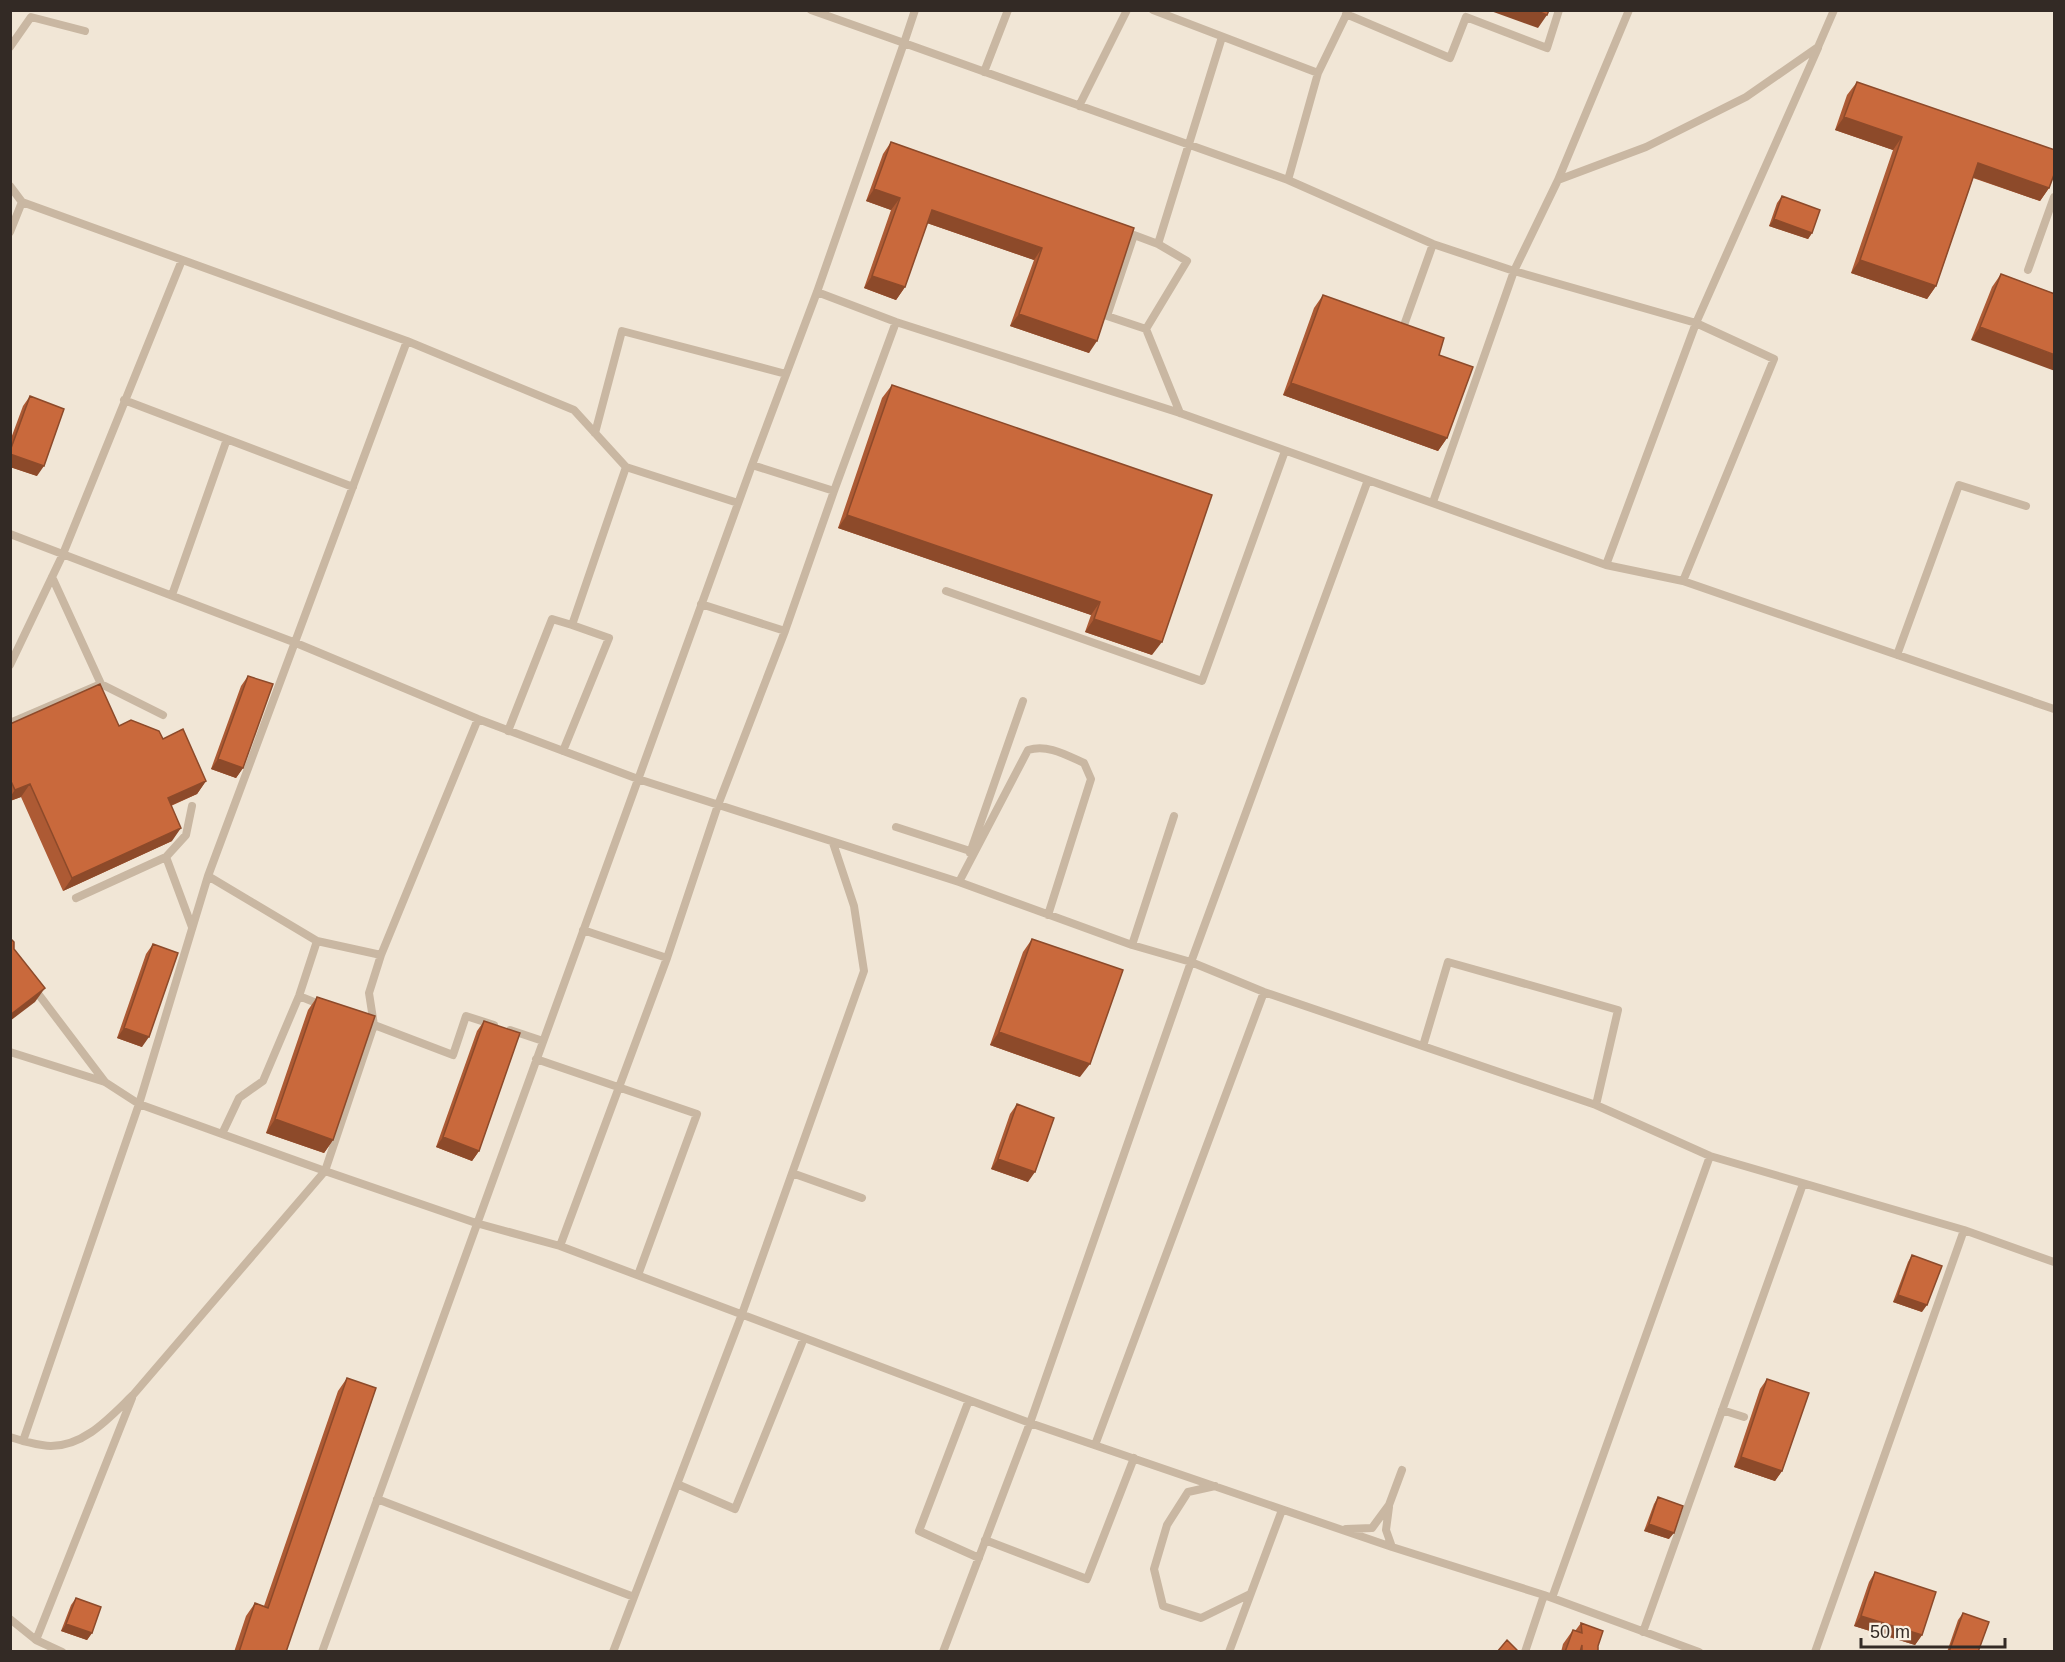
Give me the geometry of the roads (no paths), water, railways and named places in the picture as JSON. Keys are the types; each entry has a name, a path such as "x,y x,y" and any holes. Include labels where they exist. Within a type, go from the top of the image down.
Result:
{"lane":[{"path":"812,10 1288,180 1433,244 1514,271 1696,323 1774,359 1683,581"},
{"path":"322,1652 701,604 817,292 915,10"},
{"path":"984,72 1008,10"},
{"path":"1079,106 1127,10"},
{"path":"1153,10 1318,73"},
{"path":"1288,180 1318,73 1347,12 1450,58 1466,17 1547,48 1559,10"},
{"path":"1606,565 1696,323 1834,10"},
{"path":"1432,502 1514,271 1558,180 1626,11"},
{"path":"10,47 31,17 85,31"},
{"path":"1158,244 1222,37"},
{"path":"1558,180 1646,147 1746,97 1818,47"},
{"path":"10,186 22,202 407,341 574,410 626,467 738,503"},
{"path":"2028,270 2055,196"},
{"path":"10,232 22,202"},
{"path":"1146,329 1187,261 1158,244 1134,235 1107,316 1146,329 1180,413"},
{"path":"1403,328 1433,244"},
{"path":"10,665 63,554 182,260"},
{"path":"817,292 896,322 1180,413 1606,565 1683,581 2055,709"},
{"path":"560,1246 667,958 718,805 896,322"},
{"path":"595,433 622,331 786,374"},
{"path":"23,1441 139,1104 208,876 407,341"},
{"path":"124,400 353,487"},
{"path":"172,595 227,439"},
{"path":"946,591 1202,681 1286,451"},
{"path":"752,465 834,491"},
{"path":"572,625 626,467"},
{"path":"943,1652 1030,1423 1191,962 1368,480"},
{"path":"1897,655 1959,485 2026,506"},
{"path":"10,534 296,642 478,720 638,779 959,882 1132,945 1191,962 1264,992 1596,1105 1710,1156 1964,1230 2055,1262"},
{"path":"52,577 100,684 164,715"},
{"path":"701,604 784,631"},
{"path":"508,731 552,619 609,638 563,751"},
{"path":"10,723 100,684"},
{"path":"959,882 1023,701"},
{"path":"10,1437 51,1446 79,1440 102,1425 133,1395 326,1171 374,1025 369,993 381,955 478,720"},
{"path":"959,882 1028,750 1040,747 1065,754 1084,763 1091,779 1048,915"},
{"path":"76,898 166,857 186,835 192,806"},
{"path":"1132,945 1173,816"},
{"path":"896,828 970,851"},
{"path":"613,1652 742,1314 864,971 854,906 833,843"},
{"path":"166,857 192,928"},
{"path":"208,876 317,941 381,955"},
{"path":"583,930 667,958"},
{"path":"222,1134 239,1098 263,1081 299,996 317,941"},
{"path":"1423,1046 1448,962 1618,1010 1596,1105"},
{"path":"25,977 105,1082"},
{"path":"1095,1445 1264,992"},
{"path":"299,996 331,1008"},
{"path":"363,1021 453,1055 466,1016 543,1041"},
{"path":"10,1052 105,1082 139,1104 326,1171 476,1223 560,1246 1030,1423 1340,1530 1548,1596 1699,1652"},
{"path":"536,1059 698,1114 638,1275"},
{"path":"1525,1652 1548,1596 1710,1156"},
{"path":"792,1173 862,1198"},
{"path":"1643,1632 1803,1184"},
{"path":"1815,1652 1964,1230"},
{"path":"677,1484 735,1509 804,1338"},
{"path":"36,1640 133,1395"},
{"path":"969,1400 919,1532 979,1558"},
{"path":"1722,1410 1744,1417"},
{"path":"986,1540 1087,1579 1134,1458"},
{"path":"1392,1547 1386,1530 1389,1505 1402,1470"},
{"path":"1215,1486 1188,1492 1167,1525 1154,1569 1162,1606 1201,1618 1250,1594"},
{"path":"377,1499 634,1597"},
{"path":"1340,1530 1372,1528 1389,1505"},
{"path":"1228,1652 1282,1510"},
{"path":"10,1619 36,1640 62,1652"}]}
